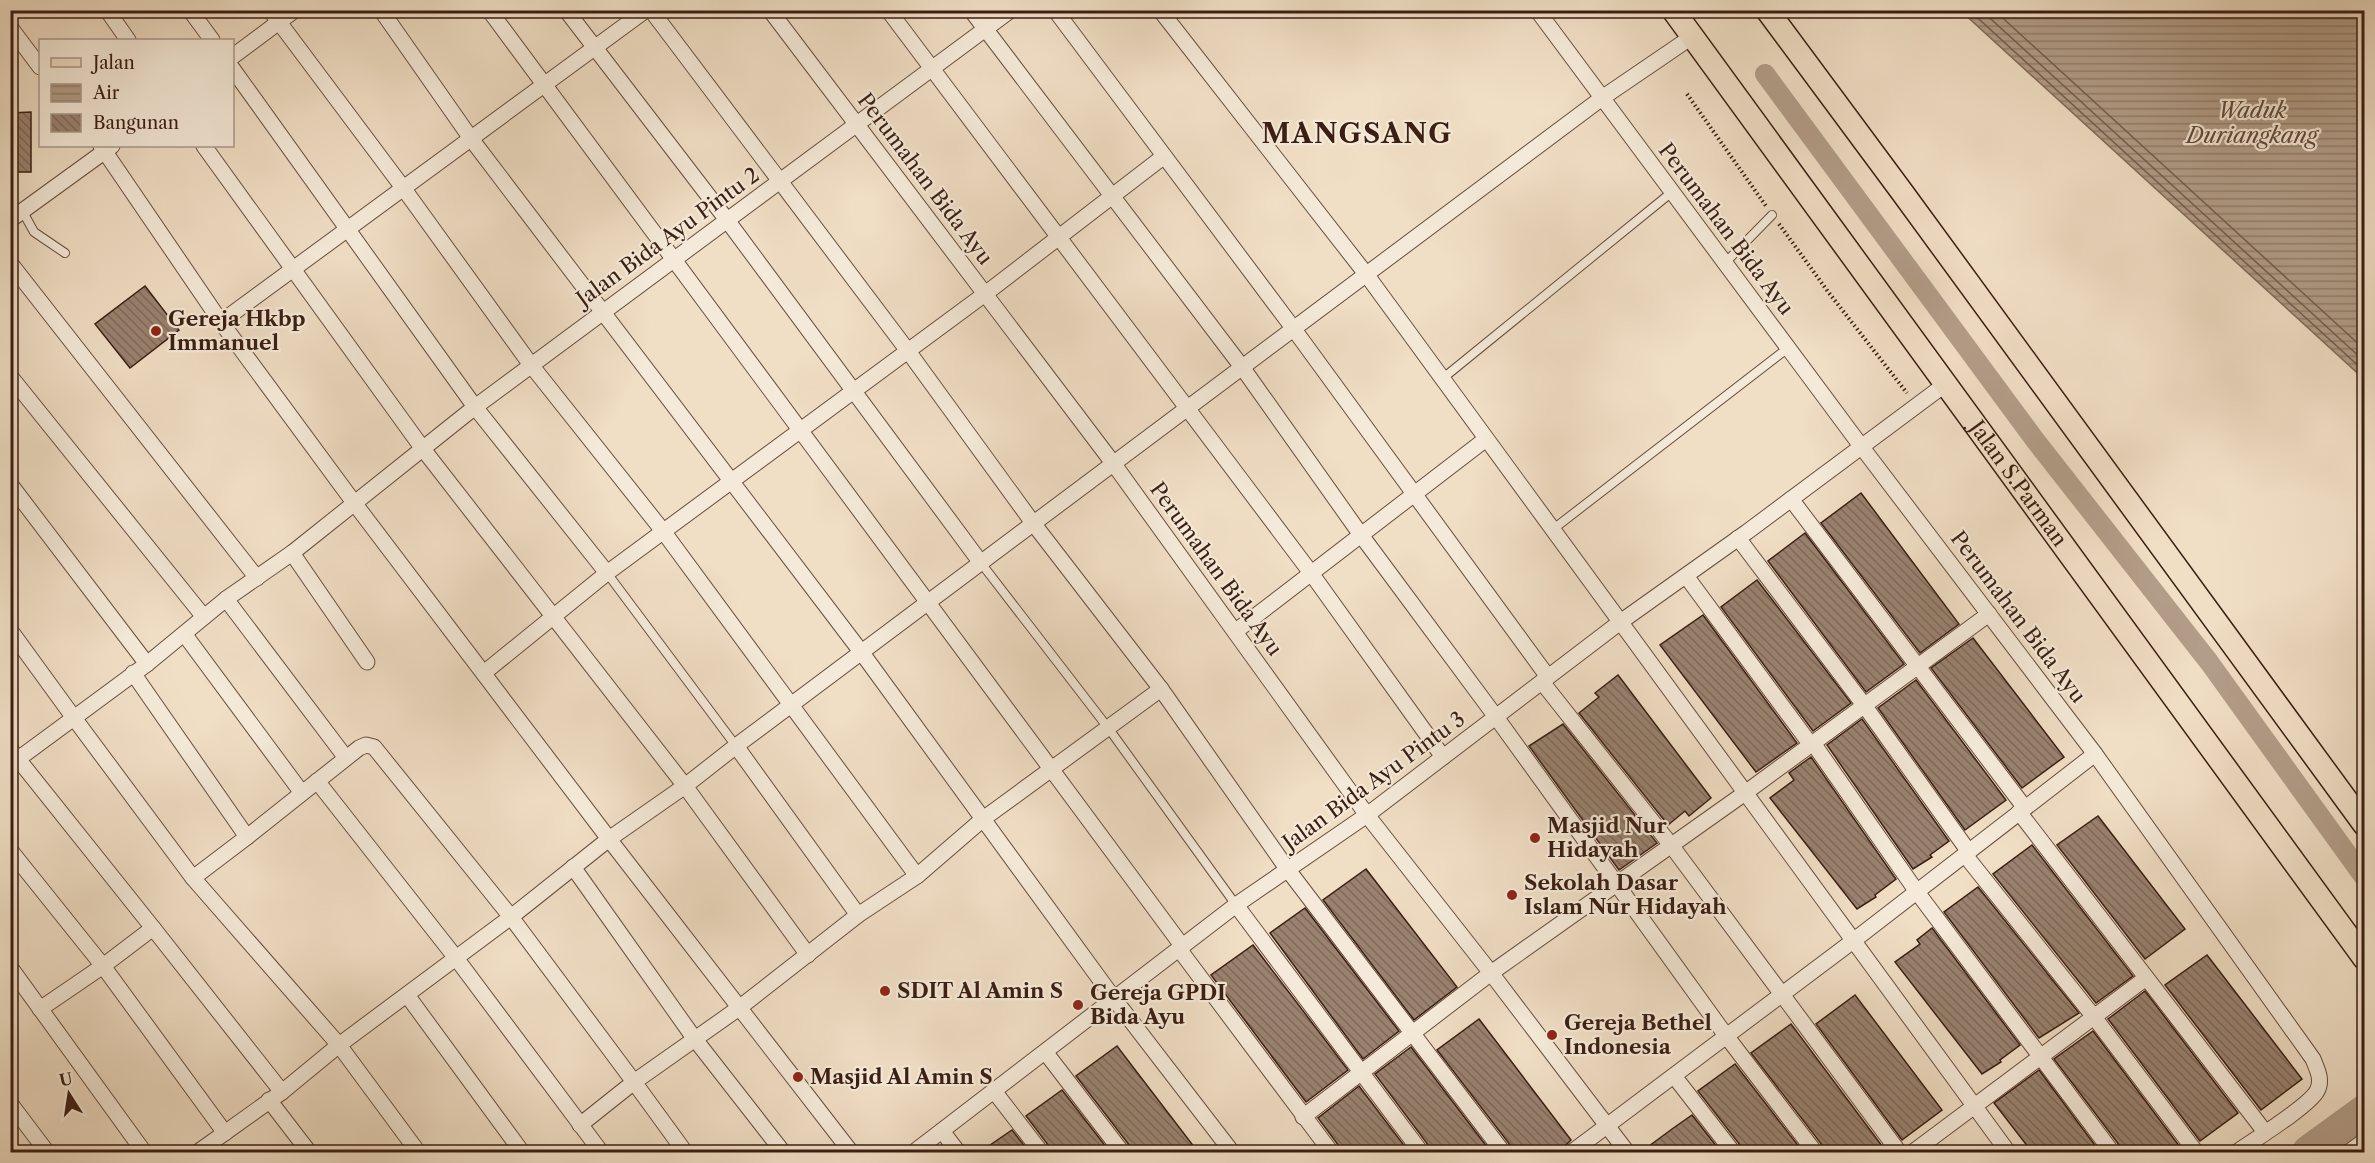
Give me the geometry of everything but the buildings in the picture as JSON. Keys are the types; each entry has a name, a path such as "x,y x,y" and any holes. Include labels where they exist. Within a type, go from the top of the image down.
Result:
{"main road":[{"name":"Jalan S.Parman","path":"1673,10 2364,958"},
{"path":"1767,10 2364,824"}],"street":[{"path":"107,10 127,39"},
{"path":"190,10 211,39"},
{"path":"234,55 275,16 295,10"},
{"path":"381,10 472,140 862,653 1115,1000 1232,1152"},
{"path":"489,10 1052,770 1303,1117 1331,1152"},
{"path":"566,10 727,220 981,563"},
{"path":"221,322 472,140 646,10"},
{"path":"651,10 908,351 1033,523 1161,689 1288,870 1503,1152"},
{"name":"Perumahan Bida Ayu","path":"770,10 1113,463 1367,814 1627,1152"},
{"path":"888,10 1311,573 1443,757"},
{"path":"971,10 1242,367 1361,535 1496,717 1616,885 1727,1037 1815,1152"},
{"name":"Jalan Bida Ayu Pintu 2","path":"13,758 74,718 147,664 226,599 355,504 531,365 1011,10"},
{"path":"1055,10 1293,328 1545,680 1671,845 1899,1152"},
{"path":"1160,10 1366,274 2008,1152"},
{"name":"Perumahan Bida Ayu","path":"1537,10 1861,446 2095,754 2313,1059 2320,1077 2318,1091 2237,1152"},
{"path":"275,16 531,365 663,531 917,876"},
{"path":"10,27 39,66"},
{"path":"198,1152 222,1142 339,1045 511,917 609,838 686,786 1186,408 1602,98 1693,36"},
{"path":"234,71 476,407 608,573"},
{"path":"17,216 106,147 221,322 355,504 851,1152"},
{"path":"205,147 423,449 686,786 807,955"},
{"path":"485,672 663,531 985,294 1164,157"},
{"path":"10,264 256,578"},
{"path":"10,376 204,617"},
{"name":"Jalan Bida Ayu Pintu 3","path":"914,1152 1236,905 1367,814 1619,623 1947,383"},
{"path":"1236,631 1485,439"},
{"path":"10,484 147,664"},
{"path":"1791,499 1918,666 2146,978 2265,1132"},
{"path":"1738,538 1864,705 1967,853 2196,1152"},
{"path":"292,552 367,662"},
{"path":"1686,576 1812,744 1917,892 2112,1152"},
{"path":"226,599 346,758"},
{"path":"1303,1117 1491,973 1745,793 1989,614"},
{"path":"10,630 194,878 339,1045 418,1152"},
{"path":"185,634 302,793"},
{"path":"133,673 247,837"},
{"path":"580,1125 634,1082 739,1008 858,915 917,876 983,819 1161,689"},
{"path":"194,878 359,747 366,745 374,747 511,917 685,1152"},
{"path":"736,746 858,915"},
{"path":"1572,1152 1727,1037 2095,754"},
{"path":"13,758 153,928 275,1096 309,1152"},
{"path":"317,781 456,958 601,1152"},
{"path":"10,850 102,966 222,1142"},
{"path":"573,867 694,1038 783,1152"},
{"path":"1236,905 1421,1152"},
{"path":"40,1009 153,928"},
{"path":"10,967 144,1152"},
{"path":"1912,1152 2146,978"},
{"path":"407,995 522,1152"},
{"path":"1046,1053 1122,1152"},
{"path":"1674,1076 1733,1152"},
{"path":"994,1091 1041,1152"},
{"path":"10,1103 47,1152"},
{"path":"942,1131 958,1152"},
{"path":"2349,1152 2364,1141"}],"lane":[{"path":"1442,379 1672,192"},
{"path":"1725,263 1772,215"},
{"path":"17,216 34,232 65,253"},
{"path":"1552,530 1788,348"},
{"path":"981,563 1109,729 1236,905"},
{"path":"608,573 736,746"}],"path":[{"path":"1687,94 1829,293 1917,405"}],"water":[{"name":"Waduk Duriangkang","path":"1961,11 2364,11 2364,379"}],"waterway":[{"path":"1765,74 2035,440 2209,662 2364,877"},
{"path":"2309,1152 2364,1112"}],"place":[{"name":"Gereja Hkbp Immanuel","path":"156,331"},
{"name":"Masjid Nur Hidayah","path":"1535,838"},
{"name":"Sekolah Dasar Islam Nur Hidayah","path":"1512,895"},
{"name":"SDIT Al Amin S","path":"885,991"},
{"name":"Gereja GPDI Bida Ayu","path":"1078,1005"},
{"name":"Gereja Bethel Indonesia","path":"1552,1035"},
{"name":"Masjid Al Amin S","path":"798,1077"}],"district":[{"name":"MANGSANG","path":"1357,134"}]}
